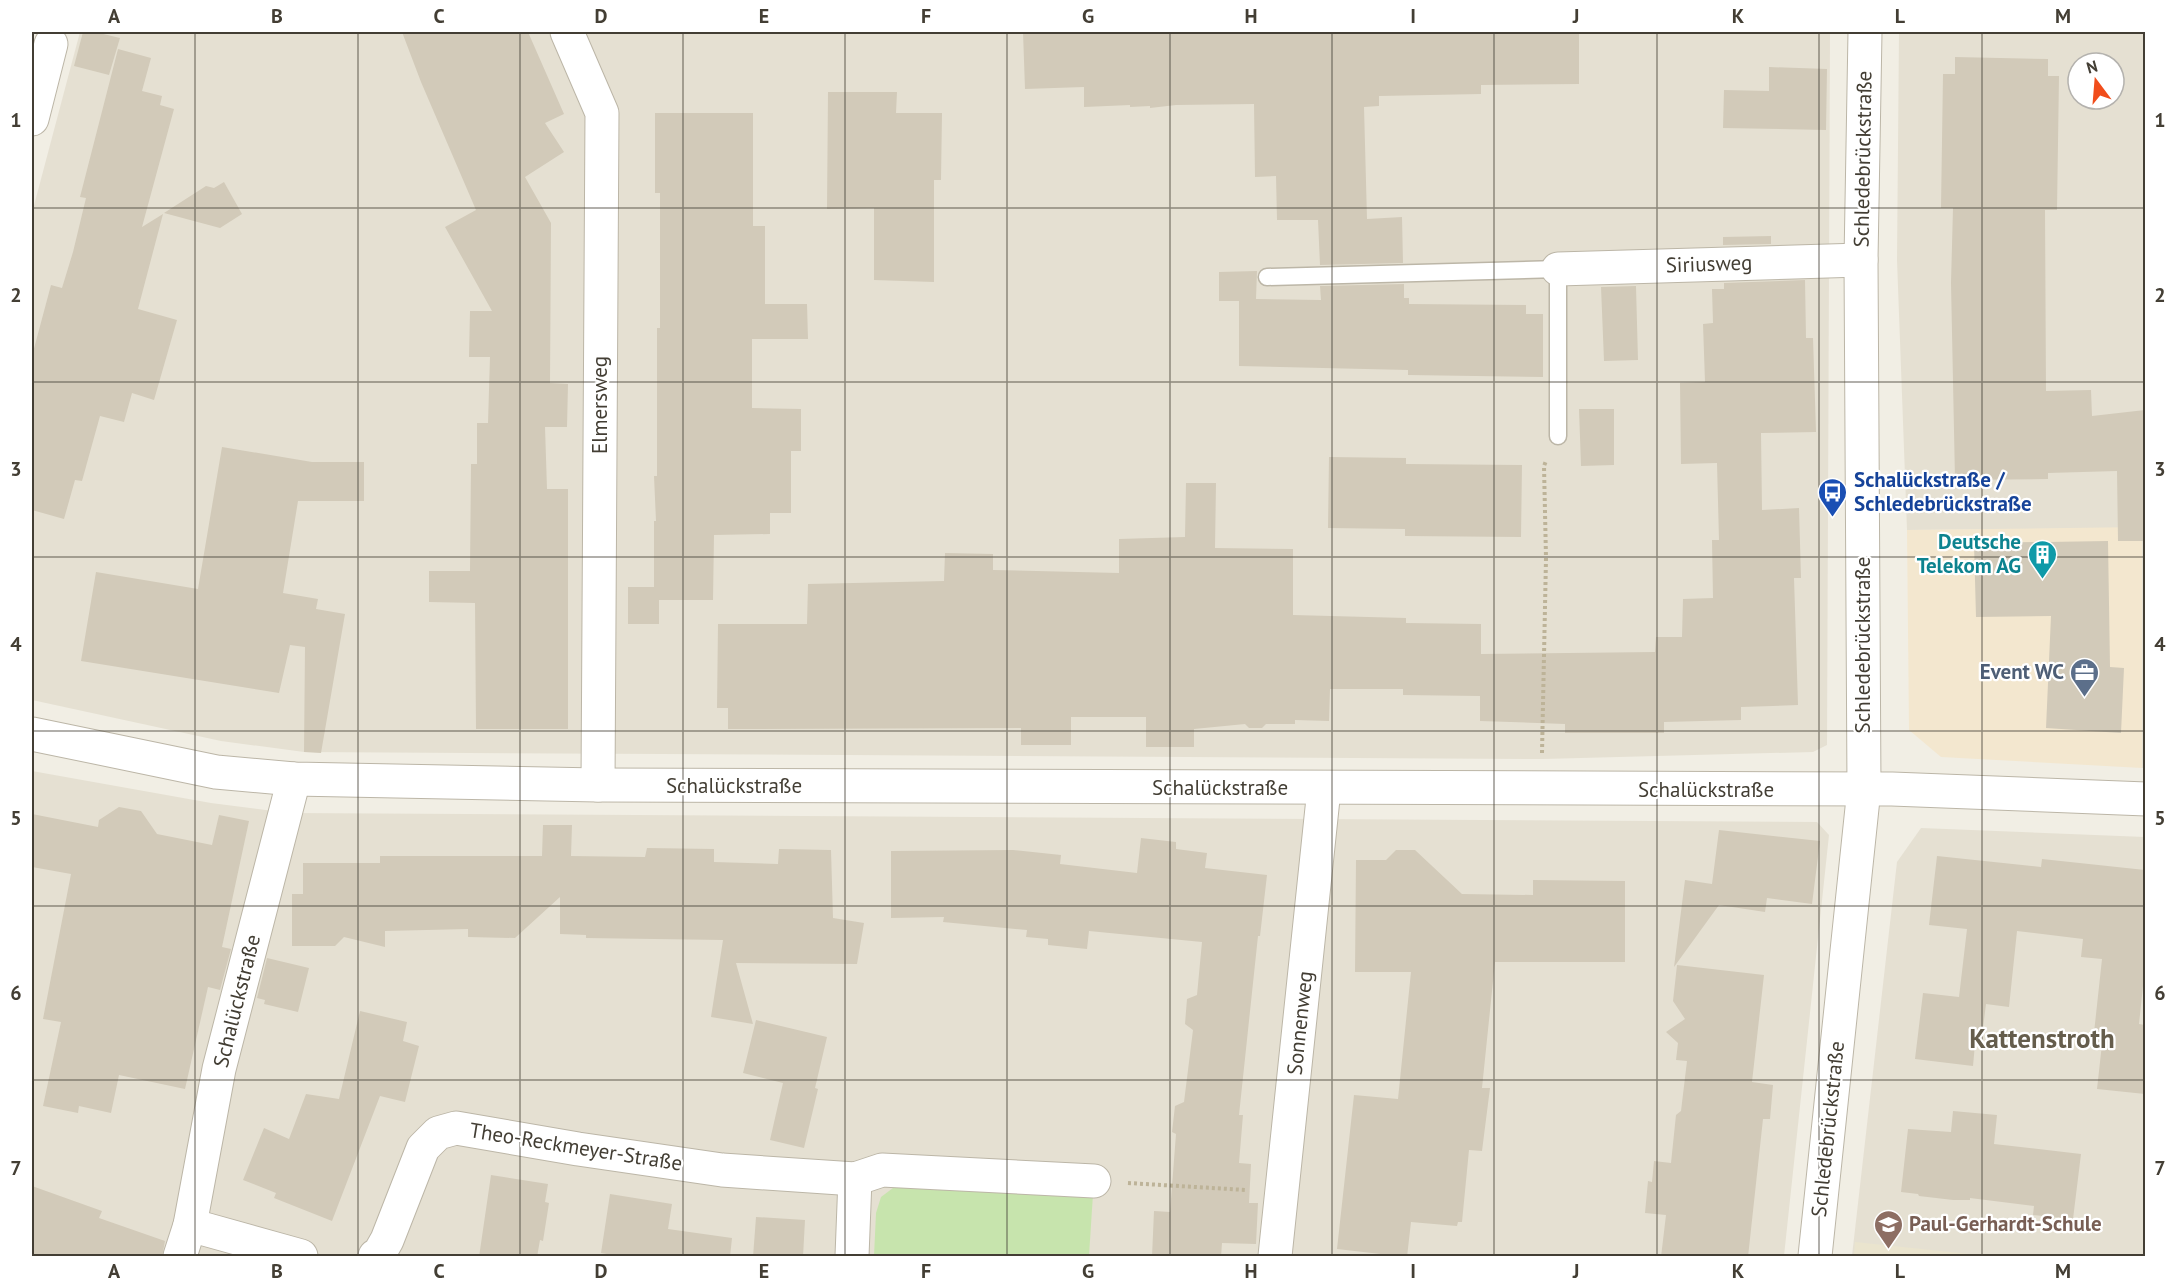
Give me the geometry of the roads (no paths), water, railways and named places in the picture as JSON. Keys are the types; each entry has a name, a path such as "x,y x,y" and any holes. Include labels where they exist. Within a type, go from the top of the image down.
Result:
{"street":[{"name":"Elmersweg","path":"567,32 602,113 598,785"},
{"name":"Schledebrückstraße","path":"1815,1257 1864,789 1861,260 1865,32"},
{"path":"32,119 51,44"},
{"name":"Siriusweg","path":"1558,269 1861,260"},
{"name":"Schalückstraße","path":"32,734 216,772 294,779 598,785 1864,789 2145,799"},
{"name":"Schalückstraße","path":"190,1225 219,1069 294,779"},
{"name":"Sonnenweg","path":"1275,1257 1324,789"},
{"name":"Theo-Reckmeyer-Straße","path":"375,1257 387,1240 423,1148 438,1133 456,1128 722,1170 855,1179 882,1170 1094,1181"},
{"path":"852,1257 855,1179"},
{"path":"180,1257 190,1225 301,1257"}],"lane":[{"path":"1267,277 1558,269 1558,436"}],"place":[{"name":"Schalückstraße / Schledebrückstraße","path":"1833,518"},
{"name":"Deutsche Telekom AG","path":"2042,580"},
{"name":"Event WC","path":"2085,698"},
{"name":"Paul-Gerhardt-Schule","path":"1888,1250"}],"district":[{"name":"Kattenstroth","path":"2042,1039"}]}
